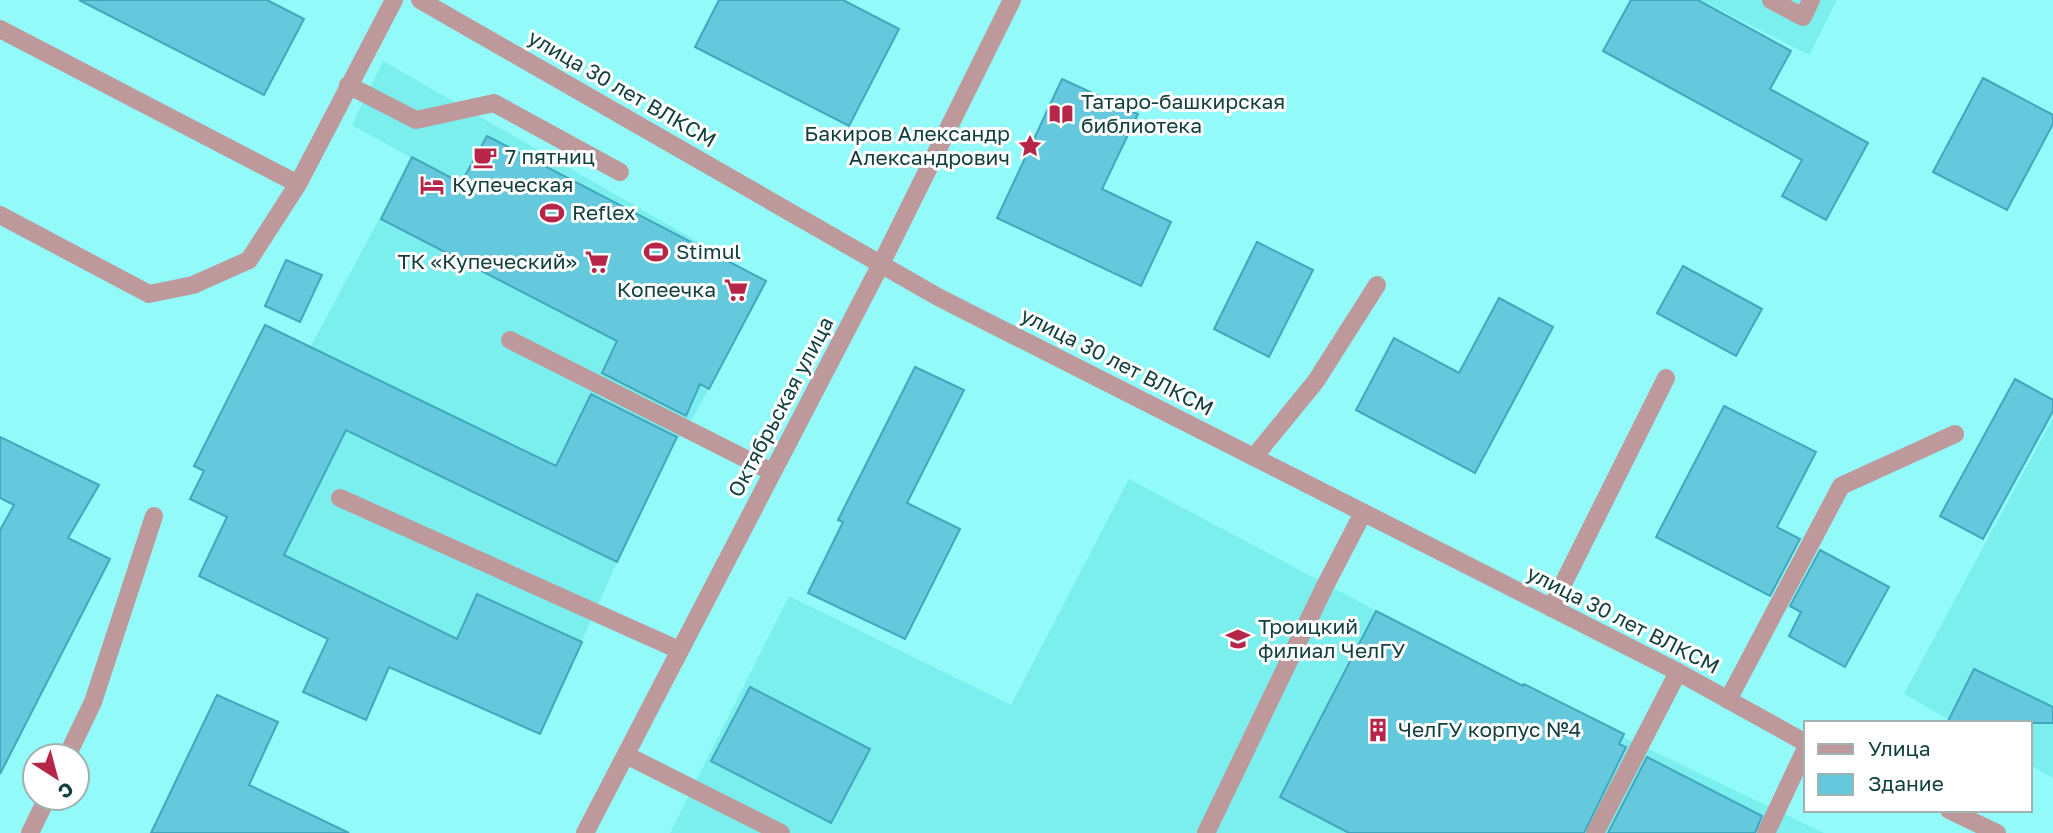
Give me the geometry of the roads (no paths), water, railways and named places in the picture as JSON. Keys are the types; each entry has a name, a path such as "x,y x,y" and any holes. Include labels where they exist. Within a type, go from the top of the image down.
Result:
{"street":[{"path":"0,215 149,293 193,285 248,260 298,184 394,0"},
{"name":"улица 30 лет ВЛКСМ","path":"420,0 938,297 1678,672 1804,742"},
{"name":"Октябрьская улица","path":"585,833 881,264 1012,0"},
{"path":"1771,0 1802,17 1811,0"},
{"path":"0,29 298,184"},
{"path":"348,85 416,120 494,103 620,172"},
{"path":"1254,457 1316,381 1377,285"},
{"path":"510,340 772,472"},
{"path":"1551,608 1665,378"},
{"path":"1728,700 1841,486 1955,434"},
{"path":"340,498 680,650"},
{"path":"1206,833 1363,513"},
{"path":"74,742 93,702 154,516"},
{"path":"1595,833 1678,672"},
{"path":"1766,833 1804,752"},
{"path":"626,755 781,833"},
{"path":"30,833 40,812"},
{"path":"1953,812 1997,833"}],"place":[{"name":"Татаро-башкирская библиотека","path":"1061,114"},
{"name":"Бакиров Александр Александрович","path":"1030,146"},
{"name":"7 пятниц","path":"485,157"},
{"name":"Купеческая","path":"432,185"},
{"name":"Reflex","path":"552,213"},
{"name":"Stimul","path":"656,252"},
{"name":"ТК «Купеческий»","path":"597,262"},
{"name":"Копеечка","path":"736,290"},
{"name":"Троицкий филиал ЧелГУ","path":"1238,639"},
{"name":"ЧелГУ корпус №4","path":"1378,730"}]}
